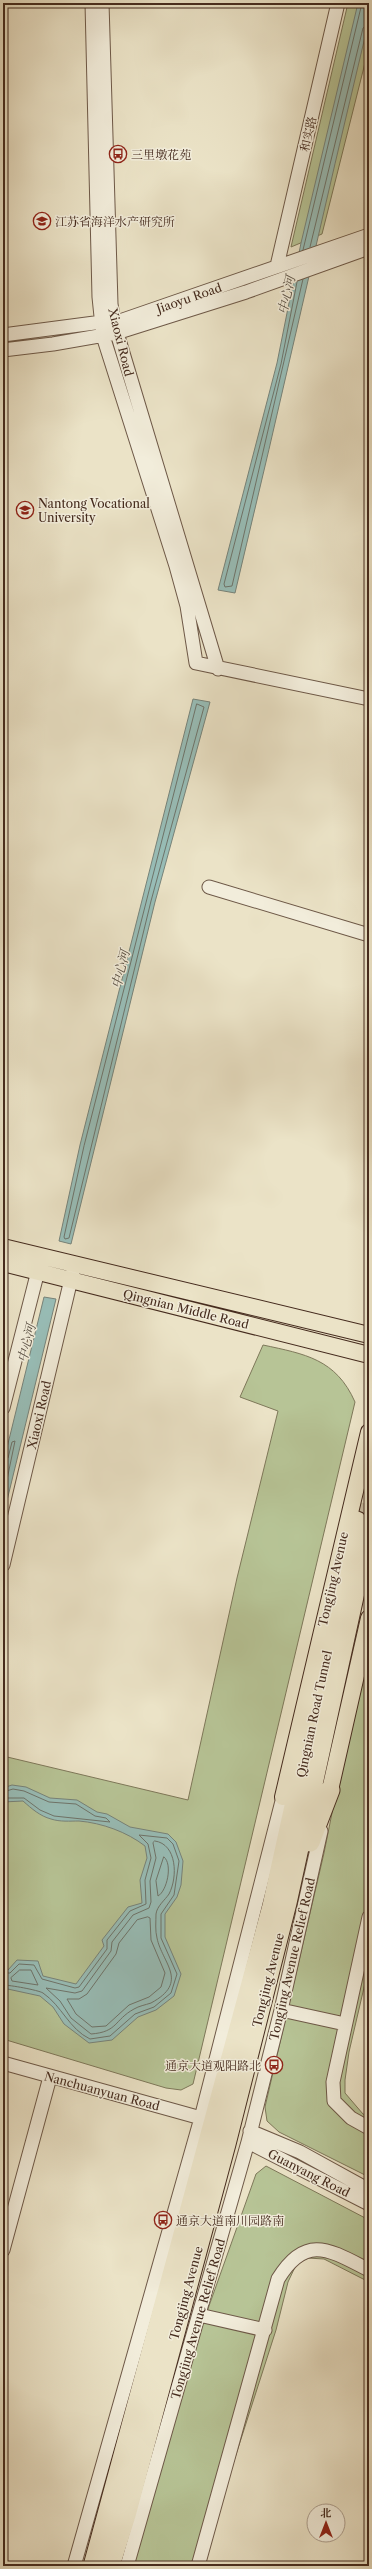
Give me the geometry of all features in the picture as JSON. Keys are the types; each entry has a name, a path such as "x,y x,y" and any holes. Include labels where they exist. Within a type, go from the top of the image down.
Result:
{"highway":[{"name":"Qingnian Road Tunnel","path":"279,1905 363,1524"},
{"path":"279,1905 330,1790"},
{"path":"279,1905 283,1797"},
{"name":"Tongjing Avenue","path":"93,2566 118,2511 226,2144 279,1905"},
{"path":"89,2566 118,2511"},
{"path":"113,2566 118,2511"},
{"name":"Tongjing Avenue","path":"110,2566 118,2511"}],"main road":[{"name":"Qingnian Middle Road","path":"3,1247 39,1264"},
{"name":"Qingnian Middle Road","path":"3,1263 39,1264 369,1335"},
{"name":"Qingnian Middle Road","path":"73,1272 369,1355"},
{"name":"Tongjing Avenue","path":"283,1797 369,1432"},
{"path":"330,1790 369,1618"}],"street":[{"name":"Xiaoxi Road","path":"92,3 99,297 218,669"},
{"name":"Xiaoxi Road","path":"102,3 111,304 109,329 187,606 196,663 218,669"},
{"name":"和实路","path":"277,266 338,3"},
{"name":"Jiaoyu Road","path":"3,335 109,329 277,266 369,235"},
{"name":"Jiaoyu Road","path":"3,350 109,329 246,292 369,248"},
{"path":"218,669 369,699"},
{"path":"209,887 369,935"},
{"path":"3,1408 39,1264"},
{"name":"Xiaoxi Road","path":"3,1565 73,1272"},
{"name":"Tongjing Avenue Relief Road","path":"127,2566 249,2136 281,2010 330,1790"},
{"path":"74,2566 201,2118 283,1797"},
{"path":"369,1917 333,2082 334,2101 351,2118 369,2128"},
{"path":"281,2010 345,2024"},
{"name":"Nanchuanyuan Road","path":"3,2063 201,2118"},
{"path":"3,2250 50,2077"},
{"name":"Guanyang Road","path":"249,2136 300,2152 369,2190"},
{"name":"Guanyang Road","path":"249,2136 369,2204"},
{"path":"198,2566 278,2279 286,2264 297,2255 312,2249 330,2250 369,2270"},
{"path":"199,2315 265,2330"}],"green space":[{"path":"348,3 369,3 369,47 322,234 291,247"},
{"path":"263,1345 306,1356 329,1367 339,1376 355,1402 193,2084 181,2090 166,2088 3,2039 3,1756 188,1800 237,1578 278,1411 240,1397"},
{"path":"369,1649 369,1966 349,2052 345,2080 345,2093 363,2114 369,2117 369,2177 279,2132 267,2121 265,2107 324,1853 352,1713"},
{"path":"266,2166 369,2220 369,2282 324,2259 308,2258 296,2265 288,2282 276,2330 223,2495 204,2566 130,2566 199,2334 256,2174"}],"water":[{"path":"358,3 369,3 369,20 235,593 218,590 277,363 301,243"},
{"path":"193,699 210,702 155,902 71,1244 59,1241 80,1145"},
{"path":"44,1297 56,1299 3,1517 3,1464"},
{"path":"12,1785 26,1787 50,1798 77,1800 97,1812 107,1814 130,1827 168,1834 176,1842 183,1861 181,1885 177,1897 165,1914 165,1937 181,1974 174,1996 156,2010 138,2017 112,2040 89,2043 64,2024 53,2007 40,1996 3,1988 3,1969 8,1970 17,1960 38,1961 43,1976 76,1984 104,1946 102,1940 128,1907 142,1903 140,1880 147,1858 145,1846 122,1832 105,1826 88,1822 54,1820 40,1814 23,1801 3,1802 3,1788"}],"tunnel":[{"path":"357,1521 369,1471"}],"place":[{"name":"三里墩花苑","path":"118,154"},
{"name":"江苏省海洋水产研究所","path":"42,221"},
{"name":"Nantong Vocational University","path":"25,510"},
{"name":"通京大道观阳路北","path":"274,2065"},
{"name":"通京大道南川园路南","path":"163,2220"}],"water label":[{"name":"中心河","path":"286,295"},
{"name":"中心河","path":"120,969"},
{"name":"中心河","path":"26,1343"}]}
